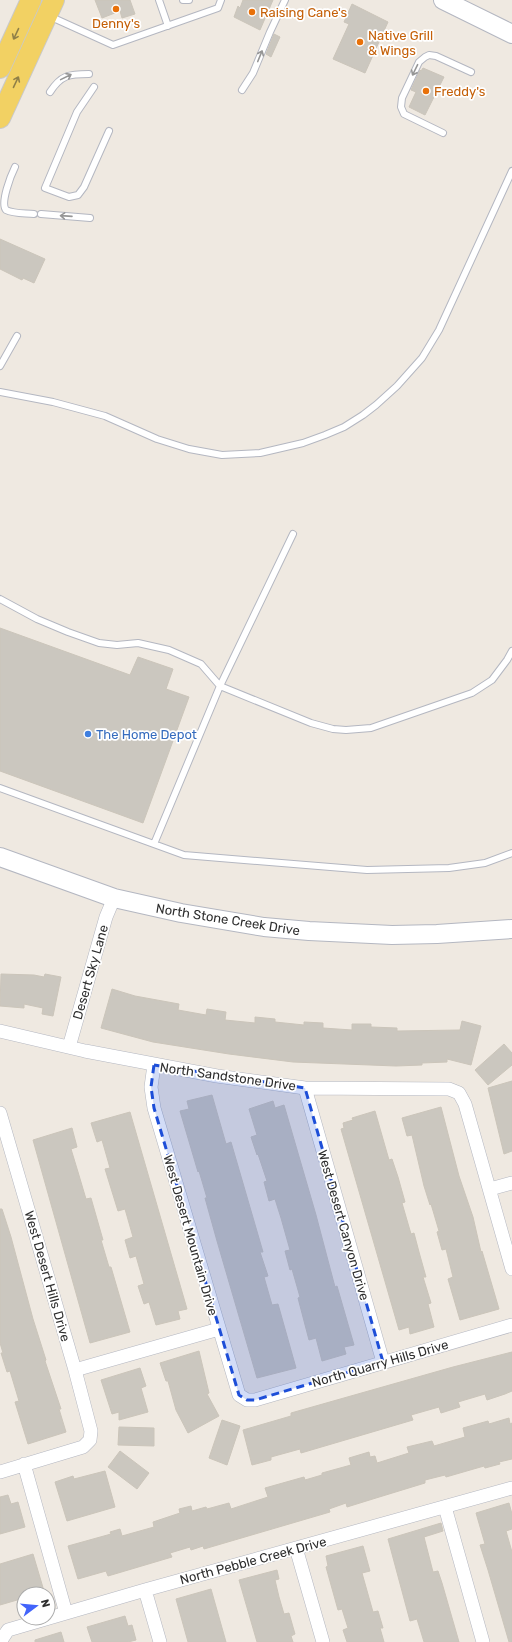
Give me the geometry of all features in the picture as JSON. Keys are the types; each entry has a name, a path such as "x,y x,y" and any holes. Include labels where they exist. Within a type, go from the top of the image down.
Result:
{"main road":[{"path":"0,68 31,0"},
{"path":"0,118 51,8"}],"street":[{"path":"443,0 511,32"},
{"name":"North Stone Creek Drive","path":"0,857 114,898 181,913 264,927 392,935 437,934 512,929"},
{"name":"Desert Sky Lane","path":"69,1047 106,917 114,898"},
{"name":"North Sandstone Drive","path":"0,1031 154,1065 217,1076 305,1088 450,1089 459,1093 466,1104 490,1189"},
{"name":"West Desert Mountain Drive","path":"154,1065 151,1087 154,1108 239,1394 247,1400"},
{"name":"West Desert Canyon Drive","path":"305,1088 383,1362"},
{"name":"West Desert Hills Drive","path":"0,1113 75,1370 91,1431 90,1440 83,1447 24,1464"},
{"path":"512,1183 490,1189 512,1269"},
{"name":"North Quarry Hills Drive","path":"247,1400 255,1400 512,1325"},
{"path":"75,1370 219,1329"},
{"path":"0,1472 24,1464 66,1613"},
{"name":"North Pebble Creek Drive","path":"0,1641 8,1630 145,1590 512,1488"},
{"path":"445,1507 483,1642"},
{"path":"296,1548 323,1642"},
{"path":"145,1590 160,1642"}],"lane":[{"path":"159,0 168,26"},
{"path":"183,0 189,0"},
{"path":"51,8 113,45 218,8 221,0"},
{"path":"242,90 253,73 285,0"},
{"path":"443,133 404,114 401,106 402,98 419,62 425,57 432,55 436,56 471,72"},
{"path":"50,92 57,82 70,74 89,74"},
{"path":"94,87 78,112 45,188 70,197 78,195 84,187 109,131"},
{"path":"15,167 8,180 2,198 2,205 5,209 18,213 34,214"},
{"path":"0,392 53,402 105,416 157,439 189,450 222,455 260,454 304,443 325,435 363,415 391,391 422,358 439,330 512,171"},
{"path":"41,214 90,218"},
{"path":"0,366 17,336"},
{"path":"154,844 220,686 293,534"},
{"path":"0,599 37,619 99,643 117,645 138,643 170,650 201,664 220,686 318,725 333,729 346,730 371,728 472,692 492,680 512,651"},
{"path":"0,788 184,855 367,870 449,868 485,863 512,853"}],"highlighted area":[{"path":"154,1065 305,1088 383,1362 255,1400 247,1400 239,1395 154,1108 151,1087"}],"building":[{"name":"Denny's","path":"95,0 130,0 135,14 122,18 120,11 102,18"},
{"name":"Raising Cane's","path":"243,0 273,0 260,30 234,17 238,6 240,8"},
{"name":"Native Grill & Wings","path":"352,4 388,22 365,73 333,59 349,24 344,22"},
{"path":"274,34 280,37 271,57 266,54"},
{"name":"Freddy's","path":"423,68 444,77 425,115 409,107 416,92 411,90 420,70 421,71"},
{"path":"0,239 45,259 34,283 23,278 22,280 0,269"},
{"name":"The Home Depot","path":"0,628 130,675 138,657 173,669 166,689 189,697 143,823 0,771"},
{"path":"1,974 34,975 44,977 45,974 61,977 53,1016 42,1014 43,1008 24,1004 24,1008 0,1006"},
{"path":"112,989 135,996 179,1004 178,1010 206,1015 207,1009 226,1012 225,1020 255,1023 255,1017 275,1019 275,1022 304,1025 304,1022 323,1023 323,1028 352,1030 352,1024 371,1024 371,1027 397,1028 397,1031 460,1030 462,1021 481,1026 471,1065 447,1059 447,1062 396,1066 293,1062 153,1042 101,1028"},
{"path":"504,1044 512,1053 512,1065 488,1085 475,1070"},
{"path":"512,1081 512,1151 504,1154 488,1088"},
{"path":"212,1095 226,1144 231,1142 263,1252 260,1252 268,1276 264,1277 272,1305 278,1304 296,1368 257,1378 205,1198 207,1198 180,1111 189,1109 187,1101"},
{"path":"273,1101 275,1108 284,1105 335,1287 337,1286 354,1345 344,1347 346,1354 322,1361 316,1338 309,1340 298,1298 300,1297 285,1251 290,1250 281,1218 275,1199 269,1201 264,1182 267,1181 251,1137 257,1135 249,1109"},
{"path":"441,1107 459,1176 473,1217 481,1252 482,1251 499,1309 460,1320 448,1279 453,1277 446,1249 442,1250 437,1232 439,1231 424,1186 412,1135 407,1136 402,1118"},
{"path":"375,1111 389,1160 392,1159 398,1177 405,1202 402,1203 411,1234 414,1233 426,1277 423,1277 431,1303 428,1304 434,1327 410,1334 409,1327 399,1330 341,1129 344,1128 343,1123 353,1120 352,1118"},
{"path":"130,1112 187,1309 178,1311 180,1319 156,1325 149,1302 144,1304 138,1286 144,1284 136,1256 130,1258 125,1240 133,1237 125,1209 118,1211 105,1169 110,1168 102,1140 97,1142 91,1123"},
{"path":"72,1128 77,1147 71,1149 86,1199 91,1198 103,1240 101,1240 109,1267 111,1267 130,1332 90,1343 33,1140"},
{"path":"0,1209 2,1209 11,1237 33,1319 46,1360 45,1361 61,1409 59,1409 66,1432 28,1444 15,1402 19,1401 10,1371 7,1372 1,1353 3,1353 0,1343"},
{"path":"199,1351 209,1393 207,1394 219,1416 188,1433 176,1410 168,1381 166,1381 160,1363"},
{"path":"512,1352 512,1391 487,1400 485,1394 458,1402 460,1407 441,1413 439,1407 411,1415 413,1420 301,1453 300,1449 271,1457 271,1460 252,1465 243,1430 291,1416 291,1413 453,1367"},
{"path":"140,1368 146,1386 141,1388 148,1412 119,1420 119,1412 112,1414 101,1380"},
{"path":"509,1418 510,1424 512,1423 512,1459 499,1462 500,1464 485,1468 484,1466 446,1477 445,1475 425,1480 425,1483 347,1507 346,1503 329,1509 330,1512 204,1549 203,1546 191,1550 190,1547 170,1553 172,1557 108,1576 106,1571 78,1579 68,1546 111,1534 110,1532 120,1529 122,1536 154,1527 153,1522 180,1513 179,1509 191,1506 192,1511 206,1507 207,1509 229,1503 231,1509 268,1497 265,1488 304,1477 305,1480 322,1475 322,1473 351,1465 349,1458 369,1452 370,1457 375,1456 377,1463 409,1453 407,1447 432,1441 434,1446 465,1437 463,1428 488,1421 489,1424"},
{"path":"222,1420 240,1426 227,1465 209,1458"},
{"path":"119,1427 154,1428 154,1446 118,1445"},
{"path":"120,1451 149,1473 137,1489 108,1467"},
{"path":"105,1471 115,1507 67,1521 55,1482 73,1476 74,1479"},
{"path":"8,1495 11,1504 18,1502 25,1527 0,1534 0,1497"},
{"path":"509,1503 512,1514 512,1529 506,1531 512,1552 512,1642 509,1642 480,1545 485,1544 476,1513"},
{"path":"441,1523 443,1531 424,1537 433,1572 438,1571 442,1583 459,1642 424,1642 417,1619 410,1621 388,1539"},
{"path":"363,1546 370,1571 362,1573 373,1612 378,1611 383,1628 380,1628 384,1642 347,1642 343,1630 348,1628 342,1609 338,1610 326,1567 328,1566 326,1556"},
{"path":"33,1554 43,1586 16,1586 16,1600 0,1605 0,1564"},
{"path":"277,1570 279,1579 275,1580 284,1614 289,1613 295,1634 291,1636 293,1642 257,1642 239,1580"},
{"path":"211,1589 226,1642 188,1642 176,1599"},
{"path":"125,1616 128,1626 132,1625 136,1640 128,1642 92,1642 87,1627"},
{"path":"61,1632 64,1642 35,1642 35,1640"}],"place":[{"name":"Denny's","path":"116,9"},
{"name":"Raising Cane's","path":"252,12"},
{"name":"Native Grill & Wings","path":"360,42"},
{"name":"Freddy's","path":"426,91"},
{"name":"The Home Depot","path":"88,734"}]}
